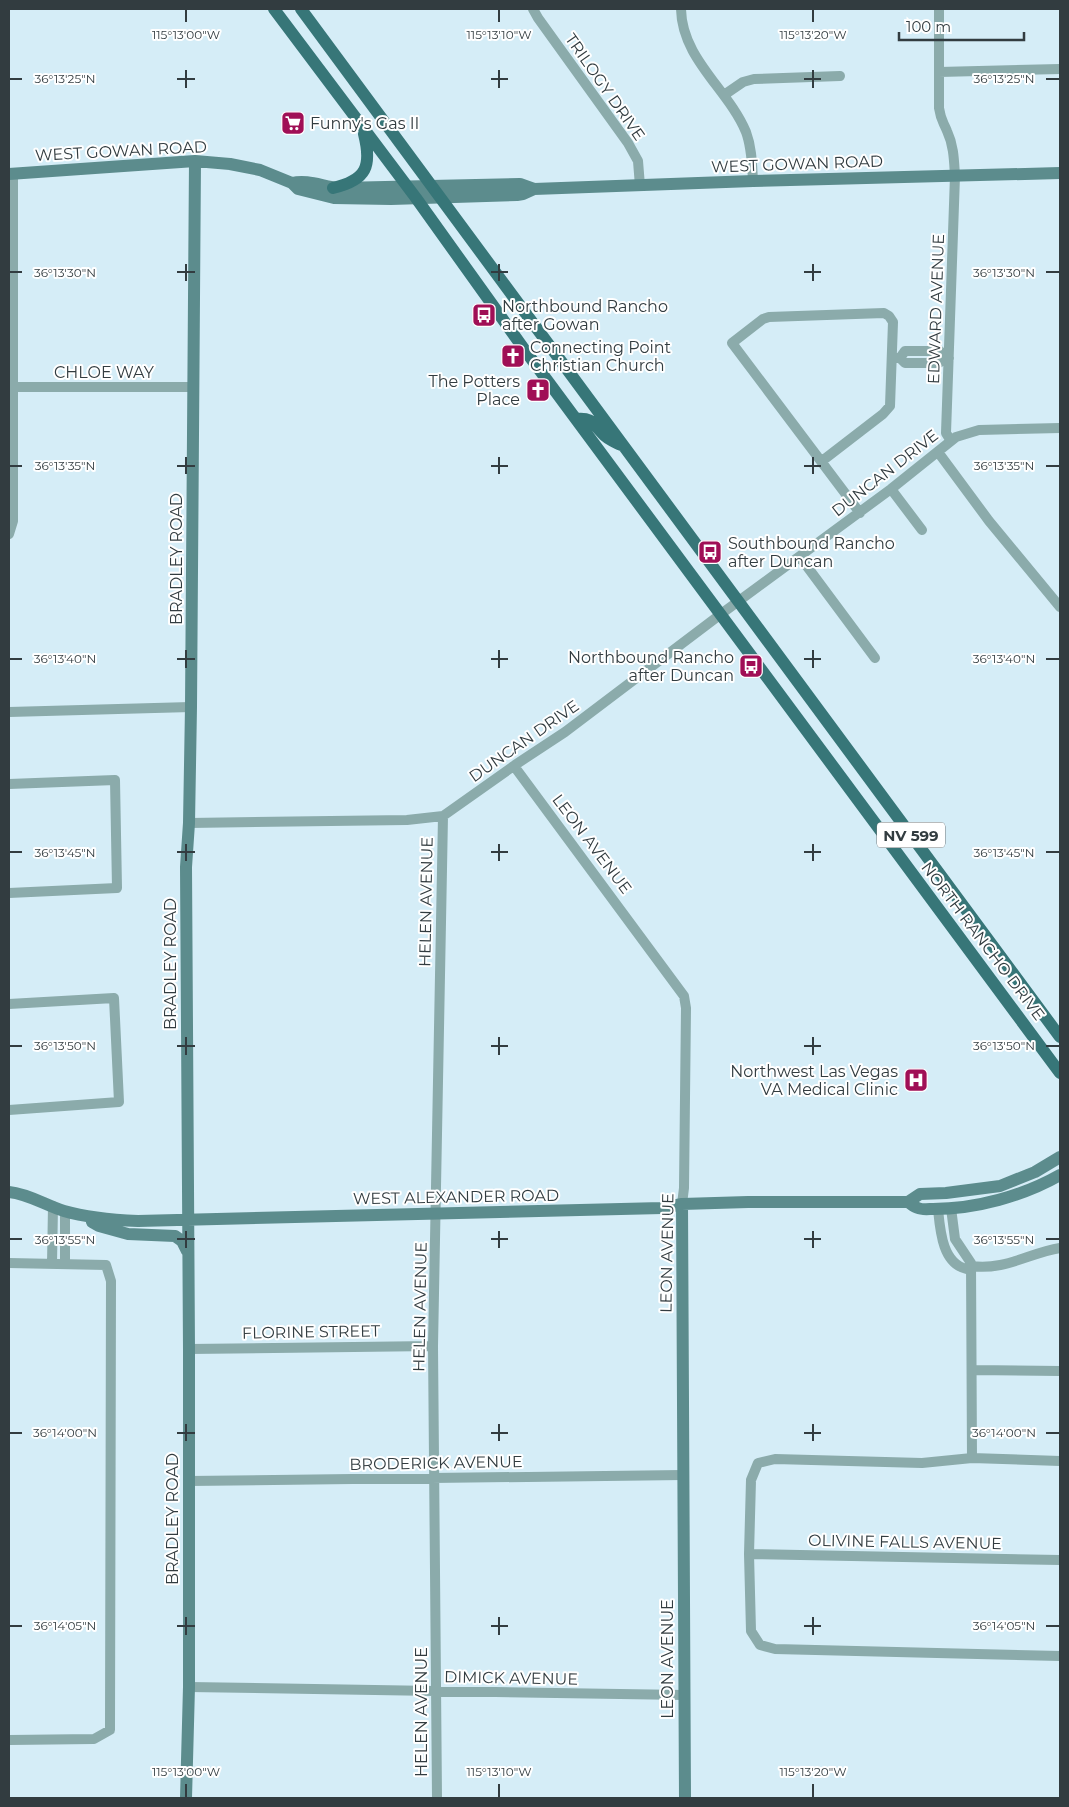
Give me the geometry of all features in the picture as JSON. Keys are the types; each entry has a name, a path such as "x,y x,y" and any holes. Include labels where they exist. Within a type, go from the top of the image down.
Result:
{"main road":[{"name":"NORTH RANCHO DRIVE","path":"274,9 416,198 576,419 1060,1073"},
{"name":"NORTH RANCHO DRIVE","path":"301,9 1060,1037"},
{"path":"333,188 356,181 365,169 368,161 368,151 363,129"},
{"path":"558,393 581,387"},
{"path":"576,419 589,420 596,424 604,436 625,447"}],"street":[{"name":"TRILOGY DRIVE","path":"534,9 538,18 628,143 638,162 640,186"},
{"path":"680,9 688,41 703,68 734,108 746,132 750,147 753,181"},
{"name":"EDWARD AVENUE","path":"939,9 939,108 941,120 947,130 954,150 955,176 947,358 946,433 951,440"},
{"path":"939,72 1060,69"},
{"path":"724,94 743,82 754,79 840,76"},
{"name":"WEST GOWAN ROAD","path":"11,174 195,160 260,170 292,182 302,180 333,188 448,184 520,184 534,190"},
{"name":"BRADLEY ROAD","path":"186,1798 189,1687 186,868 189,823 191,707 195,160"},
{"name":"WEST GOWAN ROAD","path":"292,182 298,190 334,198 416,198 523,194 534,190 753,181 1060,173"},
{"path":"9,534 13,521 14,387 11,174"},
{"path":"822,461 883,414 890,406 896,358 893,322 884,313 763,318 732,343 860,512"},
{"path":"896,358 905,351 940,351 947,358"},
{"name":"CHLOE WAY","path":"14,387 194,387"},
{"name":"DUNCAN DRIVE","path":"443,816 565,732 738,601 891,489 951,440 979,430 1060,428"},
{"path":"938,452 989,521 1060,607"},
{"path":"891,489 922,530"},
{"path":"800,557 875,658"},
{"path":"9,712 191,707"},
{"name":"LEON AVENUE","path":"514,766 684,996 686,1008 684,1188 682,1204 685,1798"},
{"path":"9,784 115,780 117,888 9,893"},
{"path":"189,823 389,820 443,816"},
{"name":"HELEN AVENUE","path":"436,1798 437,1692 433,1346 437,1214 443,816"},
{"path":"9,1004 114,998 119,1102 9,1110"},
{"name":"WEST ALEXANDER ROAD","path":"908,1202 920,1194 1000,1186 1035,1172 1060,1157"},
{"name":"WEST ALEXANDER ROAD","path":"9,1192 21,1193 80,1214 110,1220 129,1221 662,1208 682,1204 908,1202 918,1208 944,1208 979,1204 1009,1196 1045,1183 1060,1175"},
{"path":"52,1264 59,1208"},
{"path":"59,1208 65,1264"},
{"path":"944,1208 942,1237 947,1251 961,1268 999,1266 1060,1248"},
{"path":"80,1214 99,1226 128,1234 174,1236 182,1242 187,1251"},
{"path":"9,1263 106,1265 111,1281 110,1730 94,1739 9,1740"},
{"path":"971,1266 972,1458"},
{"name":"FLORINE STREET","path":"188,1349 433,1346"},
{"path":"972,1370 1060,1371"},
{"path":"1060,1461 972,1458 922,1463 775,1459 758,1463 751,1480 748,1554 751,1631 760,1645 775,1649 1060,1656"},
{"name":"BRODERICK AVENUE","path":"188,1482 683,1475"},
{"name":"OLIVINE FALLS AVENUE","path":"748,1554 1060,1560"},
{"name":"DIMICK AVENUE","path":"189,1687 684,1695"}],"place":[{"name":"Funny's Gas II","path":"293,123"},
{"name":"Northbound Rancho after Gowan","path":"484,315"},
{"name":"Connecting Point Christian Church","path":"513,356"},
{"name":"The Potters Place","path":"538,390"},
{"name":"Southbound Rancho after Duncan","path":"710,552"},
{"name":"Northbound Rancho after Duncan","path":"751,666"},
{"name":"Northwest Las Vegas VA Medical Clinic","path":"916,1080"}]}
